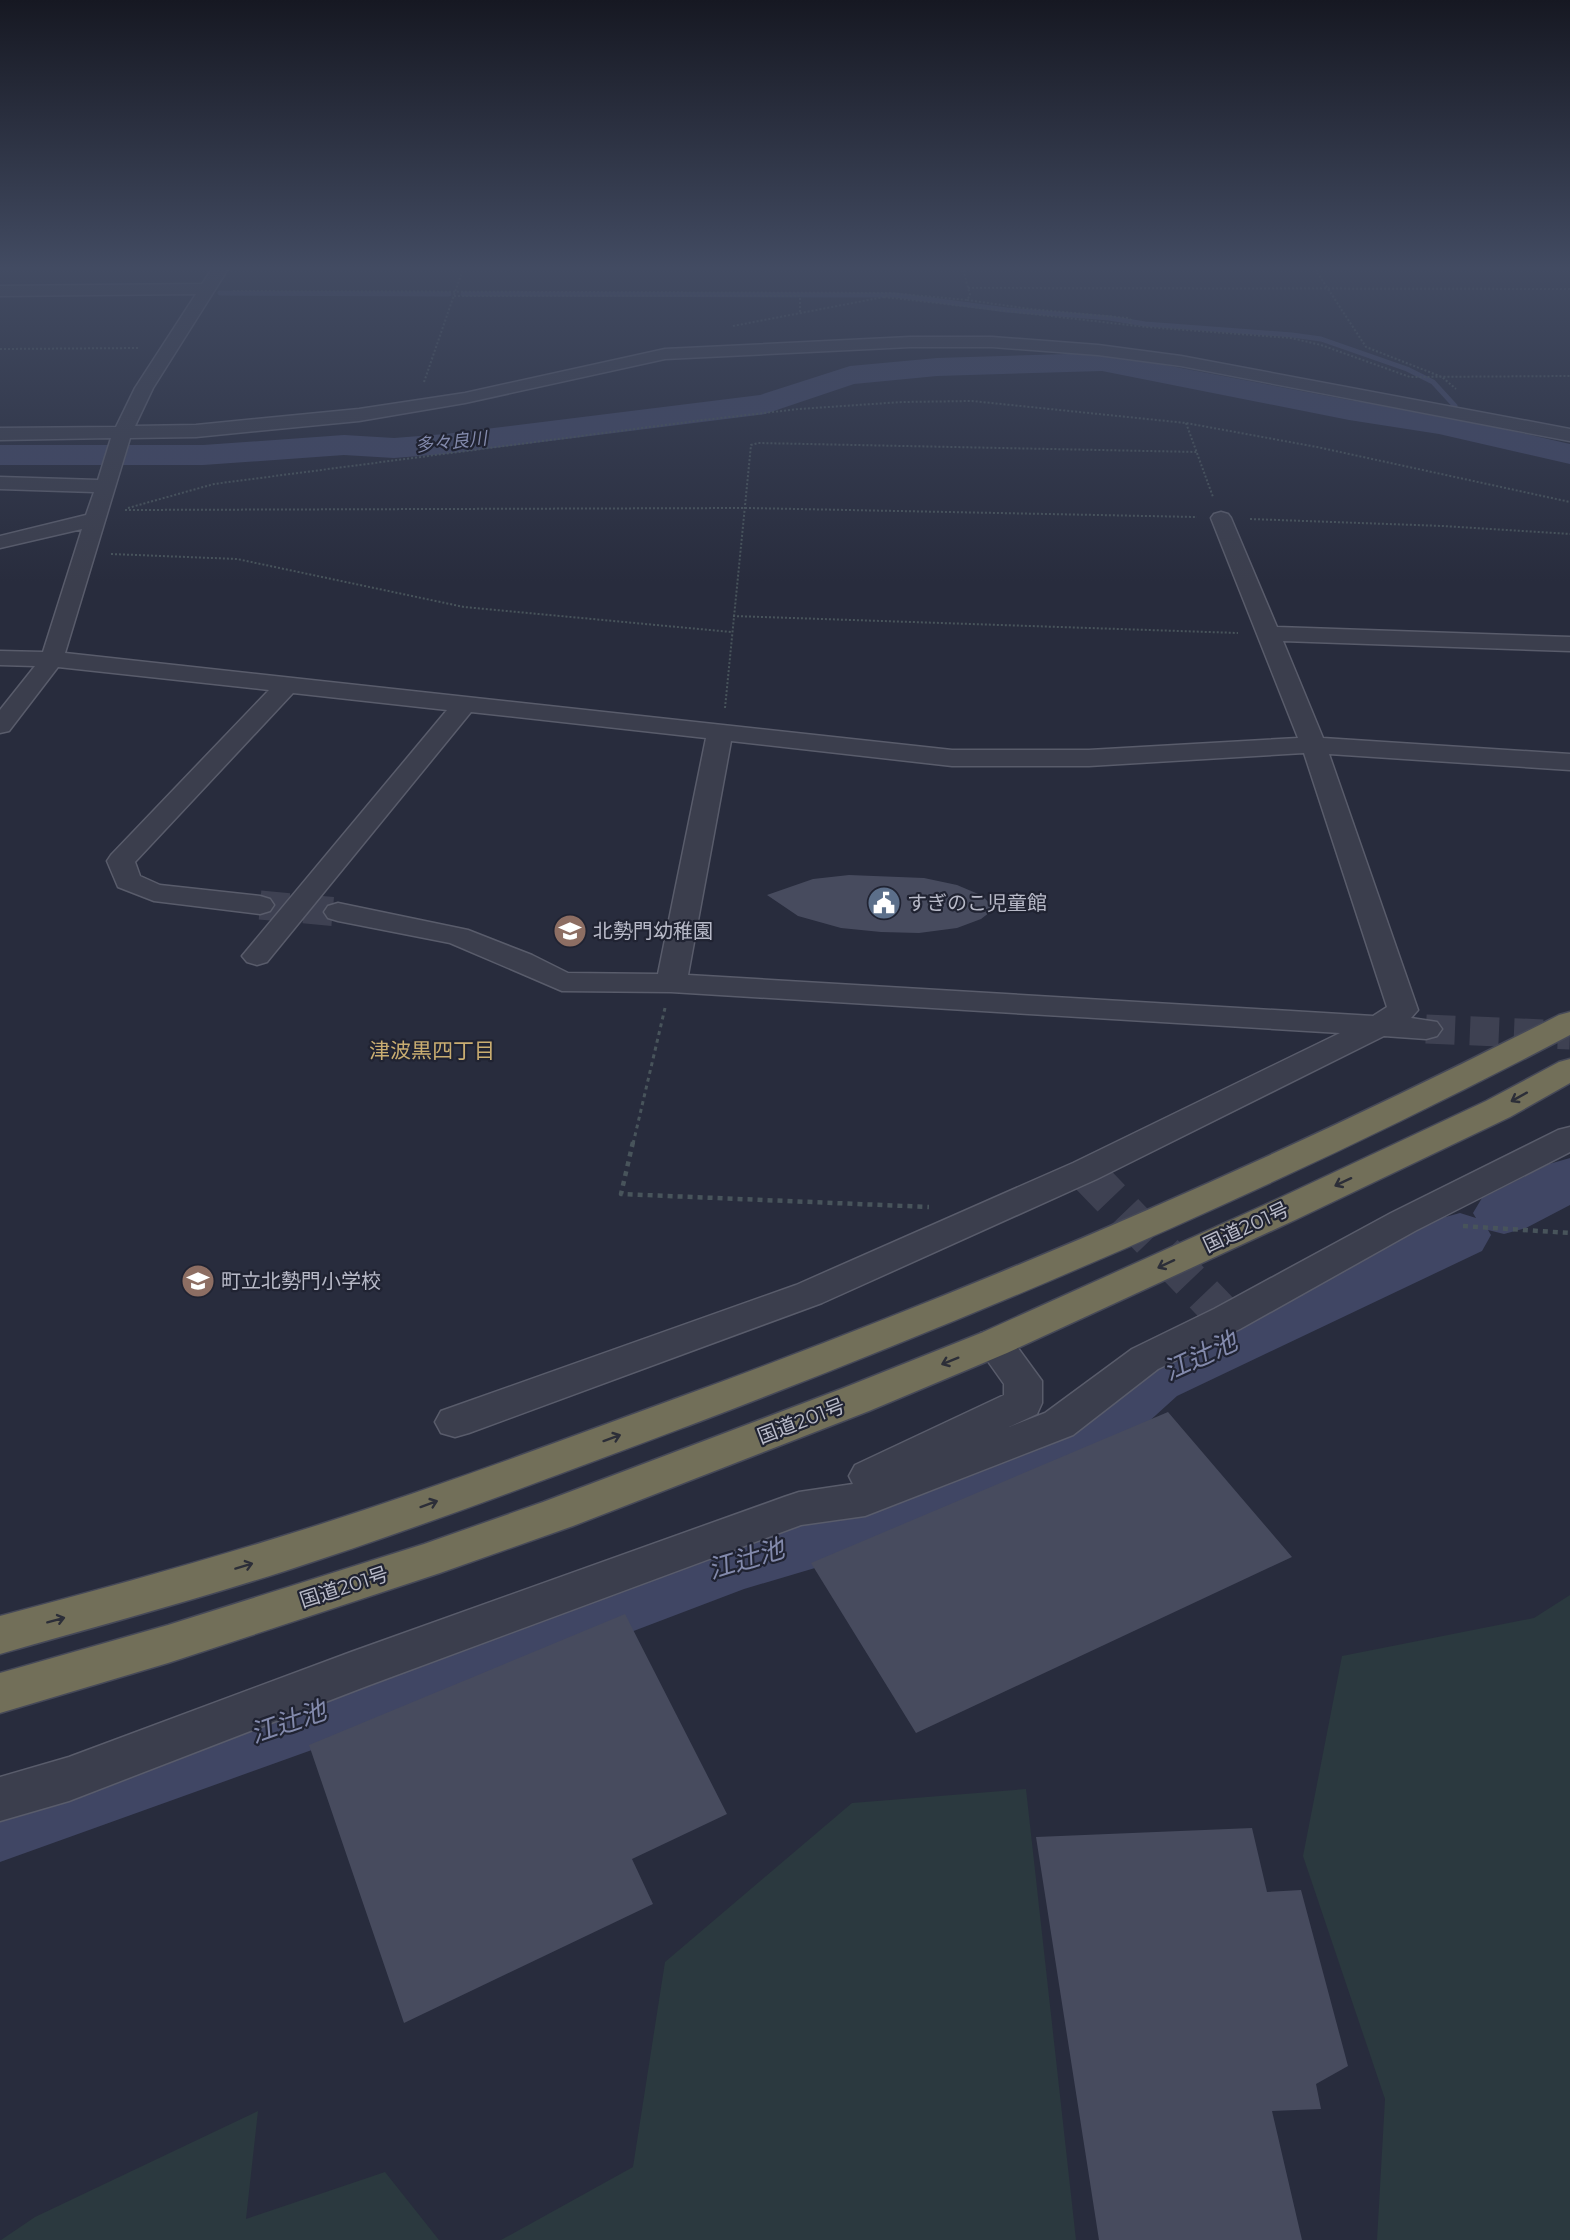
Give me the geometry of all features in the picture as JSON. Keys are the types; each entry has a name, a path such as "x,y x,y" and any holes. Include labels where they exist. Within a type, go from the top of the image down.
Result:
{"highway":[{"name":"国道201号","path":"0,1635 169,1588 326,1540 816,1363 1251,1181 1461,1080 1570,1022"},
{"name":"国道201号","path":"0,1693 168,1644 469,1545 558,1514 855,1401 994,1343 1465,1124 1570,1069"}],"street":[{"path":"0,726 52,659 93,520 122,436 153,374"},
{"path":"0,434 122,436 360,415 487,393 576,374"},
{"path":"1247,374 1570,435"},
{"path":"0,483 106,484"},
{"path":"455,1422 808,1294 1085,1171 1380,1026 1403,1010 1323,768 1221,518"},
{"path":"0,542 93,520"},
{"path":"1269,634 1570,644"},
{"path":"0,658 52,659 952,758 1012,760 1089,758 1312,745 1570,762"},
{"path":"260,905 154,893 128,880 121,861 287,685"},
{"path":"257,956 465,704"},
{"path":"671,983 720,733"},
{"path":"338,912 458,936 521,961 562,982 671,983 1426,1029"},
{"path":"799,1509 866,1499 1059,1424 1145,1359 1227,1318 1403,1222 1570,1138"},
{"path":"0,1799 69,1779 351,1672 799,1509 1023,1403 1023,1381 994,1343"}],"path":[{"path":"415,406 426,374"},
{"path":"1400,374 1422,378 1570,376"},
{"path":"1436,374 1442,376 1465,398 1471,416"},
{"path":"1570,502 1317,447 1186,423 1057,408 972,402 902,402 799,409 214,484 121,510 748,508 1221,518 1443,526 1570,534"},
{"path":"1186,423 1221,518"},
{"path":"720,733 724,717 731,632 748,508 751,445 758,442 1197,452"},
{"path":"85,553 237,559 464,607 731,632"},
{"path":"733,616 1269,634"},
{"path":"671,983 621,1194 939,1207"},
{"path":"1403,1222 1570,1233"}],"shaded area":[{"path":"1570,1595 1570,2240 1377,2240 1385,2099 1303,1856 1342,1656 1534,1618"},
{"path":"1026,1789 1076,2240 501,2240 633,2167 665,1962 852,1803"},
{"path":"258,2111 246,2219 385,2172 439,2240 1,2240 35,2217"}],"water":[{"path":"1420,416 1516,440 1570,449 1570,462 1416,424"}],"building":[{"name":"すぎのこ児童館","path":"849,875 924,878 957,885 983,896 994,909 981,919 957,928 919,933 881,932 841,928 798,916 767,895 813,879"},
{"path":"1168,1412 1292,1557 916,1733 811,1563"},
{"path":"625,1614 727,1814 632,1859 653,1904 404,2023 309,1745"},
{"path":"1252,1828 1267,1892 1301,1890 1348,2066 1316,2084 1321,2109 1272,2111 1302,2240 1099,2240 1036,1837"}],"waterway":[{"name":"多々良川","path":"0,455 203,455 344,445 394,448 445,444 765,404 850,375 866,374"},
{"name":"多々良川","path":"1161,374 1349,410 1439,424 1570,454"},
{"path":"1416,374 1433,382 1455,406 1439,424"},
{"name":"江辻池","path":"1504,1213 1570,1179"},
{"name":"江辻池","path":"0,1822 437,1670 735,1560 900,1514 1078,1443 1153,1378 1460,1235"}],"tunnel":[{"path":"260,905 338,912"},
{"path":"1426,1029 1570,1035"},
{"path":"1085,1171 1227,1319"}],"place":[{"name":"すぎのこ児童館","path":"884,903"},
{"name":"北勢門幼稚園","path":"570,931"},
{"name":"町立北勢門小学校","path":"198,1281"}],"district":[{"name":"津波黒四丁目","path":"432,1051"}]}
